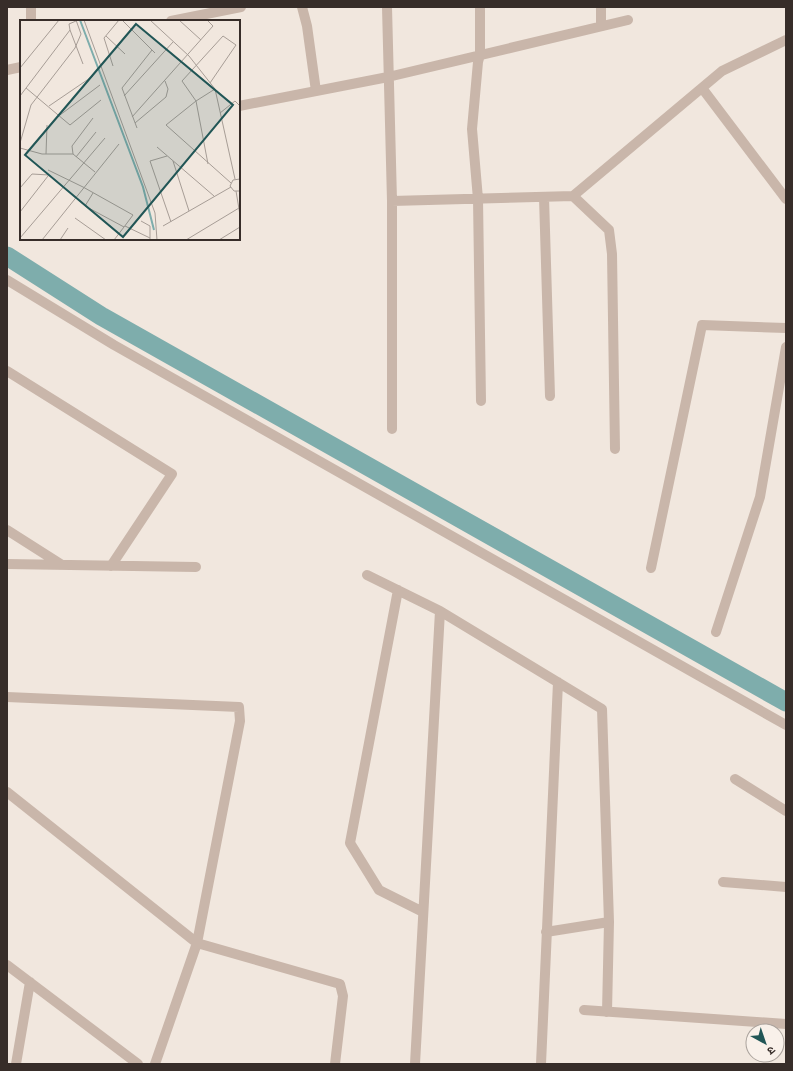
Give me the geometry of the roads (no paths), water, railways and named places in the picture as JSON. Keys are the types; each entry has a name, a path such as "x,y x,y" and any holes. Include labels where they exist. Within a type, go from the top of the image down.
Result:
{"street":[{"path":"31,7 31,20"},
{"path":"176,20 241,7"},
{"path":"302,7 307,26 316,91"},
{"path":"386,7 392,201 392,429"},
{"path":"480,7 480,55 478,62 472,129 478,199 481,401"},
{"path":"601,7 601,26"},
{"path":"240,106 388,77 628,20"},
{"path":"392,201 573,196 722,71 786,40"},
{"path":"7,70 20,67"},
{"path":"702,88 786,199"},
{"path":"573,196 609,230 612,254 615,449"},
{"path":"544,197 550,396"},
{"path":"7,280 128,352 786,725"},
{"path":"651,568 702,325 786,328"},
{"path":"716,632 760,497 786,347"},
{"path":"7,372 172,474 111,566"},
{"path":"7,530 62,565"},
{"path":"7,564 196,567"},
{"path":"367,575 440,611 600,707 602,711 609,922 608,1012"},
{"path":"398,590 350,843 379,890 423,912"},
{"path":"415,1064 440,611"},
{"path":"541,1064 558,682"},
{"path":"7,697 239,707 240,721 197,943 155,1064"},
{"path":"735,779 786,811"},
{"path":"7,792 197,943 340,984 343,996 335,1064"},
{"path":"723,882 786,887"},
{"path":"546,932 609,922"},
{"path":"7,965 138,1064"},
{"path":"16,1064 30,982"},
{"path":"584,1010 786,1024"}],"waterway":[{"path":"7,256 101,316 786,702"}]}
